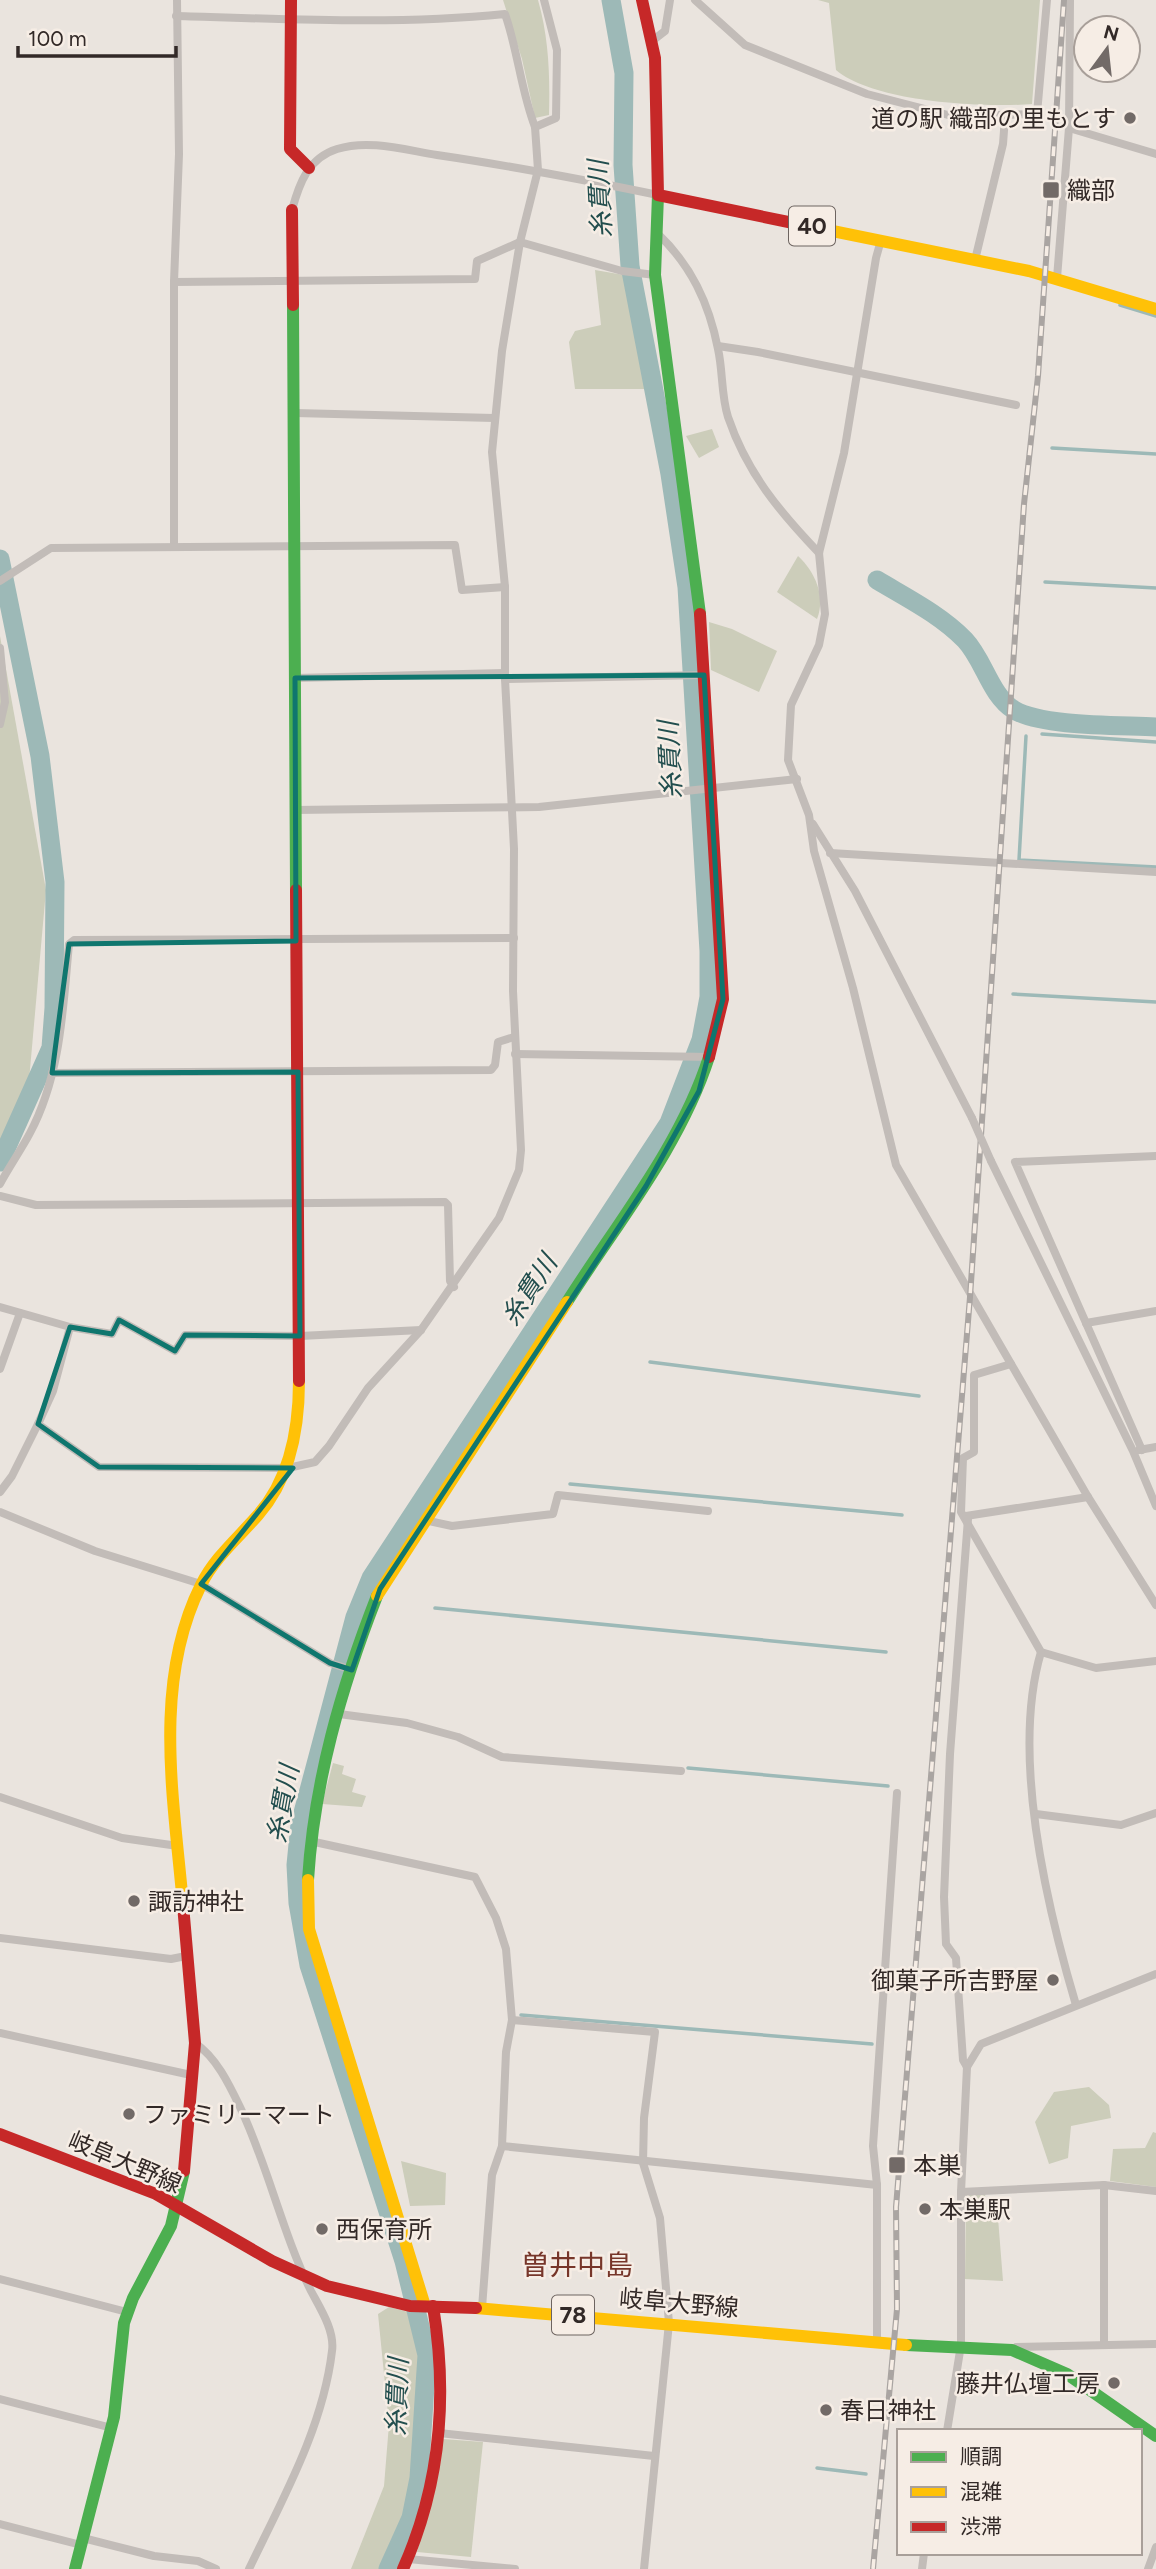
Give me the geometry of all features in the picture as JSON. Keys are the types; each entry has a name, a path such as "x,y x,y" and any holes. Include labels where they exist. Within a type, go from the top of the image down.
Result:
{"street":[{"path":"174,546 174,282 180,154 177,0"},
{"path":"291,0 290,149 309,168"},
{"path":"535,127 556,118 557,50 544,0"},
{"path":"515,2569 405,2564 426,2507 439,2433 440,2341 309,1929 310,1841 313,1812 349,1669 380,1589 475,1447 594,1260 646,1186 699,1091 723,999 707,788 694,547 648,275 657,233 659,195 655,58 642,0"},
{"path":"652,41 665,31 670,0"},
{"path":"695,0 744,45 867,94 952,116 1005,117 1037,114 1047,0"},
{"path":"1057,278 1069,128 1070,0"},
{"path":"38,1424 99,1467 288,1468 315,1462 330,1447 368,1388 421,1330 429,1315 454,1287 503,1210 519,1170 521,1150 514,1037 512,809 505,676 505,587 492,452 502,351 520,242 538,170 535,127 529,111 517,49 505,15 332,22 176,16"},
{"path":"975,260 1003,144 1005,117"},
{"path":"1069,128 1156,154"},
{"path":"75,2569 112,2428 127,2312 179,2207 195,2043 171,1759 171,1704 185,1628 201,1584 218,1559 261,1512 288,1468 299,1394 292,211 299,185 309,168 335,149 365,144 538,170 659,195"},
{"name":"40","path":"659,195 1057,278 1156,309"},
{"path":"657,233 678,254 700,288 718,346 727,414 755,479 819,555"},
{"path":"881,240 837,490 819,555 825,614 818,645 791,705 788,760 809,816 814,850 853,988 896,1165 932,1232 1088,1497 1156,1605"},
{"path":"174,282 475,279 477,261 520,242 622,271 648,275"},
{"path":"718,346 1016,405"},
{"path":"295,413 494,418"},
{"path":"0,581 13,570 51,548 293,544 455,545 462,590 505,587"},
{"path":"0,648 5,702 0,724"},
{"path":"295,678 700,675"},
{"path":"296,810 512,809 797,779"},
{"path":"809,816 855,891 972,1118 991,1161 1137,1450"},
{"path":"830,853 1156,872"},
{"path":"0,1184 31,1132 52,1073 61,1039 69,944 74,940 514,938"},
{"path":"52,1073 491,1070 495,1065 498,1042 514,1037"},
{"path":"515,1054 707,1057"},
{"path":"1156,1156 1015,1161 1086,1323 1137,1450 1156,1506"},
{"path":"0,1196 36,1205 445,1202 448,1205 450,1281 454,1287"},
{"path":"0,1307 69,1327 112,1334 119,1320 175,1351 185,1335 300,1336 421,1330"},
{"path":"1086,1323 1156,1311"},
{"path":"0,1369 20,1313"},
{"path":"0,1492 12,1476 53,1391 69,1327"},
{"path":"1011,1364 974,1375 974,1452 963,1458 961,1512 967,1518 1041,1652 1035,1674 1029,1762 1047,1885 1076,2005"},
{"path":"1137,1450 1156,1447"},
{"path":"424,1520 452,1527 553,1514 558,1496 708,1511"},
{"path":"967,1518 1088,1497"},
{"path":"0,1512 95,1551 201,1584 335,1664 349,1669"},
{"path":"967,1518 950,1754 944,1897 946,1944 956,1958 963,2060 967,2067"},
{"path":"1041,1652 1096,1668 1156,1661"},
{"path":"339,1714 407,1723 458,1737 502,1757 681,1771"},
{"path":"877,2343 877,2185 873,2146 897,1793"},
{"path":"0,1797 122,1838 178,1846"},
{"path":"1036,1814 1121,1825 1156,1813"},
{"path":"310,1841 475,1877 496,1918 506,1949 512,2020 506,2053 502,2146 492,2175 482,2308"},
{"path":"0,1938 170,1959 186,1956"},
{"path":"947,2429 961,2345 961,2192 967,2067 981,2045 1156,1974"},
{"path":"512,2020 655,2032 644,2118 643,2163 660,2218 669,2323 643,2569"},
{"path":"0,2033 191,2075"},
{"path":"195,2043 209,2053 240,2108 303,2274 323,2315 333,2348 312,2428 292,2481 249,2569"},
{"name":"岐阜大野線","path":"0,2134 156,2194 272,2261 327,2286 374,2299 429,2306 669,2323 877,2343 961,2345 1012,2350 1067,2374 1156,2436"},
{"path":"502,2146 643,2163 877,2185"},
{"path":"961,2192 1104,2185 1156,2191"},
{"path":"1104,2185 1104,2344"},
{"path":"0,2279 127,2312"},
{"path":"1012,2350 1016,2347 1156,2344"},
{"path":"0,2399 112,2428"},
{"path":"439,2433 654,2456"},
{"path":"0,2524 154,2556 198,2561 216,2569"},
{"path":"1148,2569 1156,2547"}],"highlighted area":[{"path":"704,675 723,999 699,1091 646,1186 380,1589 352,1670 330,1663 201,1584 293,1468 99,1467 38,1424 70,1327 112,1334 119,1320 175,1351 185,1335 300,1336 298,1072 52,1073 69,944 296,941 295,678"}],"green space":[{"path":"503,0 538,0 548,57 549,115 535,118 522,59"},
{"path":"818,0 1040,0 1032,104 986,105 930,100 902,96 853,81 836,70 829,3"},
{"path":"595,270 624,275 645,389 575,389 569,342 575,331 601,325"},
{"path":"712,429 719,447 699,458 686,436"},
{"path":"798,556 817,585 820,602 817,619 777,592"},
{"path":"709,622 732,629 777,651 759,692 711,670"},
{"path":"0,636 46,890 27,1103 0,1153"},
{"path":"333,1763 344,1766 342,1774 356,1779 352,1792 366,1796 362,1807 322,1804"},
{"path":"1089,2087 1109,2105 1111,2118 1071,2126 1068,2158 1049,2164 1035,2122 1054,2092"},
{"path":"1153,2132 1156,2133 1156,2187 1110,2181 1113,2149 1145,2148"},
{"path":"401,2161 446,2173 445,2205 410,2206"},
{"path":"966,2194 985,2194 988,2217 998,2218 1003,2281 965,2279"},
{"path":"389,2307 420,2315 426,2327 432,2369 427,2469 416,2517 393,2569 351,2569 384,2486 389,2424 378,2314"},
{"path":"443,2439 483,2442 471,2557 417,2552"}],"waterway":[{"name":"糸貫川","path":"388,2569 411,2518 419,2478 427,2355 404,2261 309,1965 298,1903 296,1865 300,1824 355,1617 371,1578 669,1123 701,1040 709,997 709,951 687,587 670,474 630,266 623,165 624,73 611,0"},
{"path":"1120,305 1156,316"},
{"path":"1052,448 1156,454"},
{"path":"0,559 40,756 55,882 51,1048 0,1162"},
{"path":"877,580 923,607 956,631 972,648 999,696 1014,710 1043,720 1156,727"},
{"path":"1045,582 1156,588"},
{"path":"1042,734 1156,742"},
{"path":"1026,736 1019,860 1156,867"},
{"path":"1013,994 1156,1002"},
{"path":"650,1362 919,1396"},
{"path":"570,1484 902,1515"},
{"path":"435,1608 886,1652"},
{"path":"688,1768 888,1786"},
{"path":"521,2015 872,2044"},
{"path":"817,2468 866,2474"}],"railway":[{"path":"873,2569 897,2309 896,2207 970,1297 1024,504 1038,376 1064,0"}],"traffic: fast":[{"path":"658,195 655,275 700,614"},
{"path":"293,305 296,890"},
{"path":"567,1302 665,1153 697,1090 709,1057"},
{"path":"308,1880 316,1807 331,1736 352,1665 377,1596"},
{"path":"75,2569 114,2417 124,2323 133,2298 171,2226 184,2171"},
{"path":"906,2345 1012,2350 1067,2374 1156,2436"}],"traffic: slow":[{"path":"803,225 1029,271 1156,309"},
{"path":"377,1596 567,1302"},
{"path":"183,1905 170,1742 176,1662 186,1623 206,1575 258,1515 278,1485 294,1435 299,1381"},
{"path":"308,1880 309,1929 425,2306"},
{"path":"476,2308 906,2345"}],"traffic: jam":[{"path":"291,0 290,149 309,168"},
{"path":"642,0 655,58 658,195 803,225"},
{"path":"292,210 293,305"},
{"path":"700,614 723,999 709,1057"},
{"path":"296,890 299,1381"},
{"path":"183,1905 195,2043 184,2171"},
{"path":"0,2134 156,2194 272,2261 327,2286 410,2306 476,2308"},
{"path":"403,2569 426,2505 438,2440 440,2374 433,2306"}],"place":[{"name":"道の駅 織部の里もとす","path":"1130,118"},
{"name":"織部","path":"1051,190"},
{"name":"諏訪神社","path":"134,1901"},
{"name":"御菓子所吉野屋","path":"1053,1980"},
{"name":"ファミリーマート","path":"129,2114"},
{"name":"本巣","path":"897,2165"},
{"name":"本巣駅","path":"925,2209"},
{"name":"西保育所","path":"322,2229"},
{"name":"藤井仏壇工房","path":"1114,2383"},
{"name":"春日神社","path":"826,2410"}],"district":[{"name":"曽井中島","path":"577,2265"}]}
